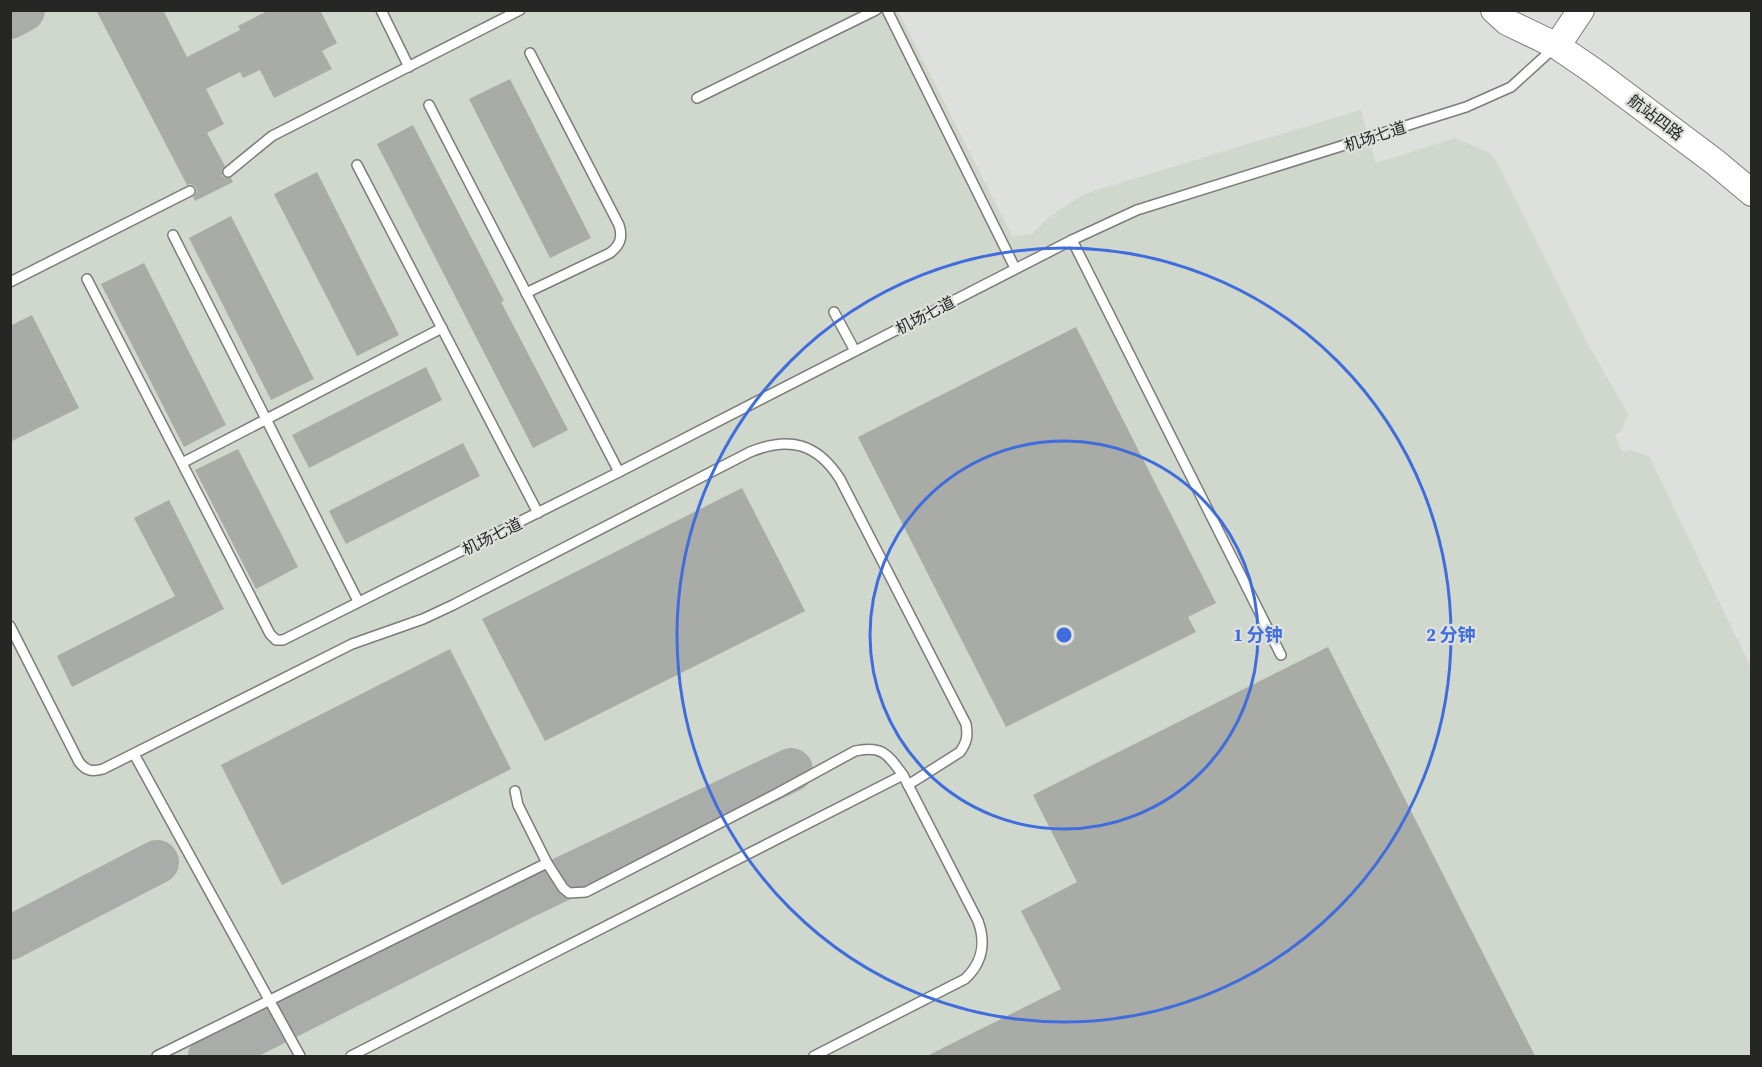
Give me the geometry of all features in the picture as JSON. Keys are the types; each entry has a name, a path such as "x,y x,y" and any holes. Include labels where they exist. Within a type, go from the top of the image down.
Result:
{"main road":[{"name":"航站四路","path":"1494,10 1506,22 1557,46"},
{"name":"航站四路","path":"1523,10 1557,46 1680,136 1752,193"},
{"name":"机场七道","path":"1557,46 1581,10"}],"lane":[{"path":"381,10 409,67"},
{"path":"228,172 272,136 520,10"},
{"path":"697,98 876,10"},
{"path":"887,10 1016,268"},
{"name":"机场七道","path":"182,463 270,634 276,639 283,640 619,472 1072,240 1137,210 1466,107 1511,87 1557,46"},
{"path":"526,293 610,253 619,246 621,234 619,225 530,53"},
{"path":"429,105 619,472"},
{"path":"357,165 538,513"},
{"path":"10,282 190,191"},
{"path":"173,235 358,602"},
{"path":"1072,240 1281,655"},
{"path":"87,279 182,463 442,328"},
{"path":"834,312 855,351"},
{"path":"10,626 84,768 90,771 103,769 352,644 423,619 453,605 750,452 763,446 793,443 821,454 840,479 966,724 968,735 966,744 960,752 908,785"},
{"path":"515,791 518,805 547,863 563,888 569,893 586,892 778,794 855,751 869,748 881,750 903,776 978,921 983,942 982,955 977,967 965,979 814,1056"},
{"path":"134,754 300,1056"},
{"path":"351,1056 903,776"},
{"path":"157,1056 547,863"}],"shaded area":[{"path":"10,11 898,11 1012,236 1032,234 1049,217 1079,197 1096,190 1361,110 1376,163 1455,138 1490,153 1498,164 1590,348 1628,414 1621,431 1615,435 1622,452 1630,450 1649,456 1751,668 1751,1056 11,1056"}],"building":[{"path":"96,10 163,10 187,57 240,30 238,26 269,10 320,10 337,43 322,51 332,69 274,98 260,70 243,78 240,72 206,89 224,124 207,133 225,166 222,176 231,178 233,182 195,201 193,197 197,192 196,187 191,184 187,185"},
{"path":"510,79 591,238 550,258 469,99"},
{"path":"413,125 568,430 533,448 377,144"},
{"path":"317,172 399,335 357,356 274,194"},
{"path":"231,216 314,379 271,400 189,238"},
{"path":"144,263 226,425 184,447 101,284"},
{"path":"32,315 79,408 10,442 10,326"},
{"path":"1076,327 1216,603 1188,617 1196,632 1006,727 858,437"},
{"path":"426,367 442,400 309,468 292,435"},
{"path":"463,443 480,476 346,544 329,511"},
{"path":"238,449 298,567 256,589 195,470"},
{"path":"742,488 805,611 545,741 482,619"},
{"path":"169,500 224,609 72,687 57,656 175,596 134,518"},
{"path":"1328,647 1535,1056 927,1056 1061,989 1021,911 1077,882 1033,795"},
{"path":"450,649 511,769 282,885 221,765"}],"taxiway":[{"path":"10,17 23,10"},
{"path":"210,1056 520,899 791,770"},
{"path":"10,938 157,862"}]}
